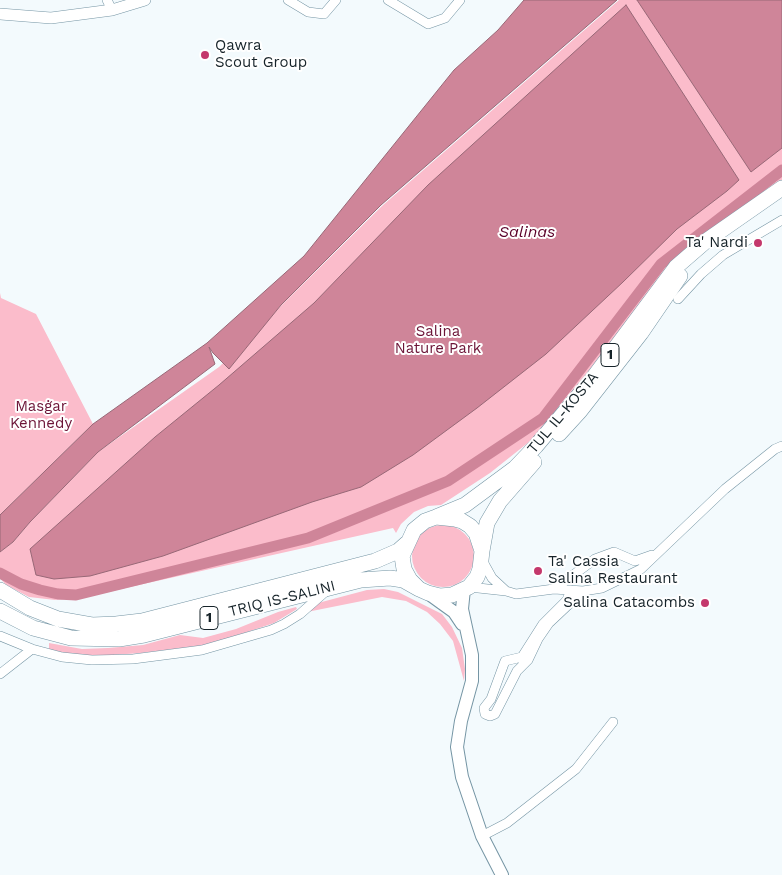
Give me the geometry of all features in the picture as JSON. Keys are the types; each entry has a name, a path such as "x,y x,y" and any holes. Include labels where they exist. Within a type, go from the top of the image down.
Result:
{"highway":[{"name":"TUL IL-KOSTA","path":"436,517 465,505 515,468 590,382 676,266 706,241 782,188"},
{"name":"TUL IL-KOSTA","path":"482,555 487,523 500,501 584,406 641,333 677,280 690,265 721,239 782,198"},
{"name":"1","path":"436,517 425,520 414,530 407,543 402,556 404,569 410,580 424,591 440,596 452,595 466,588 477,577 482,555"},
{"path":"436,517 455,519 470,526 476,534 482,555"},
{"name":"TRIQ IS-SALINI","path":"0,590 30,608 58,618 92,624 116,624 142,620 375,561 398,551 407,543"},
{"name":"TRIQ IS-SALINI","path":"0,612 33,628 70,638 119,639 144,635 361,580 390,578 403,580 424,591"}],"main road":[{"path":"466,588 462,609 472,655 472,681 461,722 458,747 462,777 482,836 502,875"},
{"path":"424,591 454,612 467,630"}],"street":[{"path":"0,14 51,18 110,5 145,0"},
{"path":"288,0 308,12 324,14 336,0"},
{"path":"388,0 428,24 445,18 460,0"},
{"path":"678,299 701,274 723,255 782,220"},
{"path":"466,588 506,591 516,594 554,589 583,590 602,588 619,578 641,569 724,489 782,446"},
{"path":"554,589 596,559 614,552 635,561 655,554"},
{"path":"482,555 492,578 506,591"},
{"path":"0,636 32,649 62,658 92,660 133,659 202,650 271,630 284,624 300,614 331,587"},
{"path":"571,590 567,600 543,624 522,657 506,661 491,699 484,708 485,714 490,716 495,714 517,671 528,660 538,638 549,623 583,590"},
{"path":"0,674 32,649"},
{"path":"482,836 507,823 576,769 613,722"}],"green space":[{"name":"Salinas","path":"619,0 782,0 782,182 670,267 547,424 529,442 490,473 441,505 428,506 414,512 401,524 396,533 393,528 81,598 55,600 29,597 6,585 0,578 0,552 13,542 98,452 219,367 382,206"},
{"name":"Masġar Kennedy","path":"0,293 1,298 36,314 93,424 0,515"},
{"path":"443,525 455,527 465,534 472,544 474,556 472,568 465,578 455,585 443,587 431,585 421,578 414,568 412,556 414,544 421,534 431,527"},
{"path":"384,589 398,592 442,614 452,627 462,648 465,669 464,681 453,641 440,624 427,612 406,601 382,597 307,612 318,603 367,590"},
{"path":"296,607 297,609 274,623 209,645 141,653 83,657 49,651 49,643 82,649 143,645 180,635 203,638 236,629 278,612"}],"water":[{"path":"524,0 617,0 381,205 281,305 229,369 209,347 215,364 98,452 13,542 0,552 0,515 93,424 207,343 304,256 454,70 498,30"},
{"path":"637,0 782,0 782,148 751,172"},
{"name":"Salinas","path":"626,5 739,180 677,229 546,354 413,455 361,487 312,502 163,556 90,576 54,579 36,575 30,549 155,437 314,303 428,185"}],"waterway":[{"path":"0,573 21,584 40,590 76,595 308,538 448,481 543,418 661,264 782,170"}],"place":[{"name":"Qawra Scout Group","path":"205,55"},
{"name":"Ta' Nardi","path":"758,243"},
{"name":"Ta' Cassia Salina Restaurant","path":"538,571"},
{"name":"Salina Catacombs","path":"705,603"}],"park label":[{"name":"Salina Nature Park","path":"438,340"}]}
